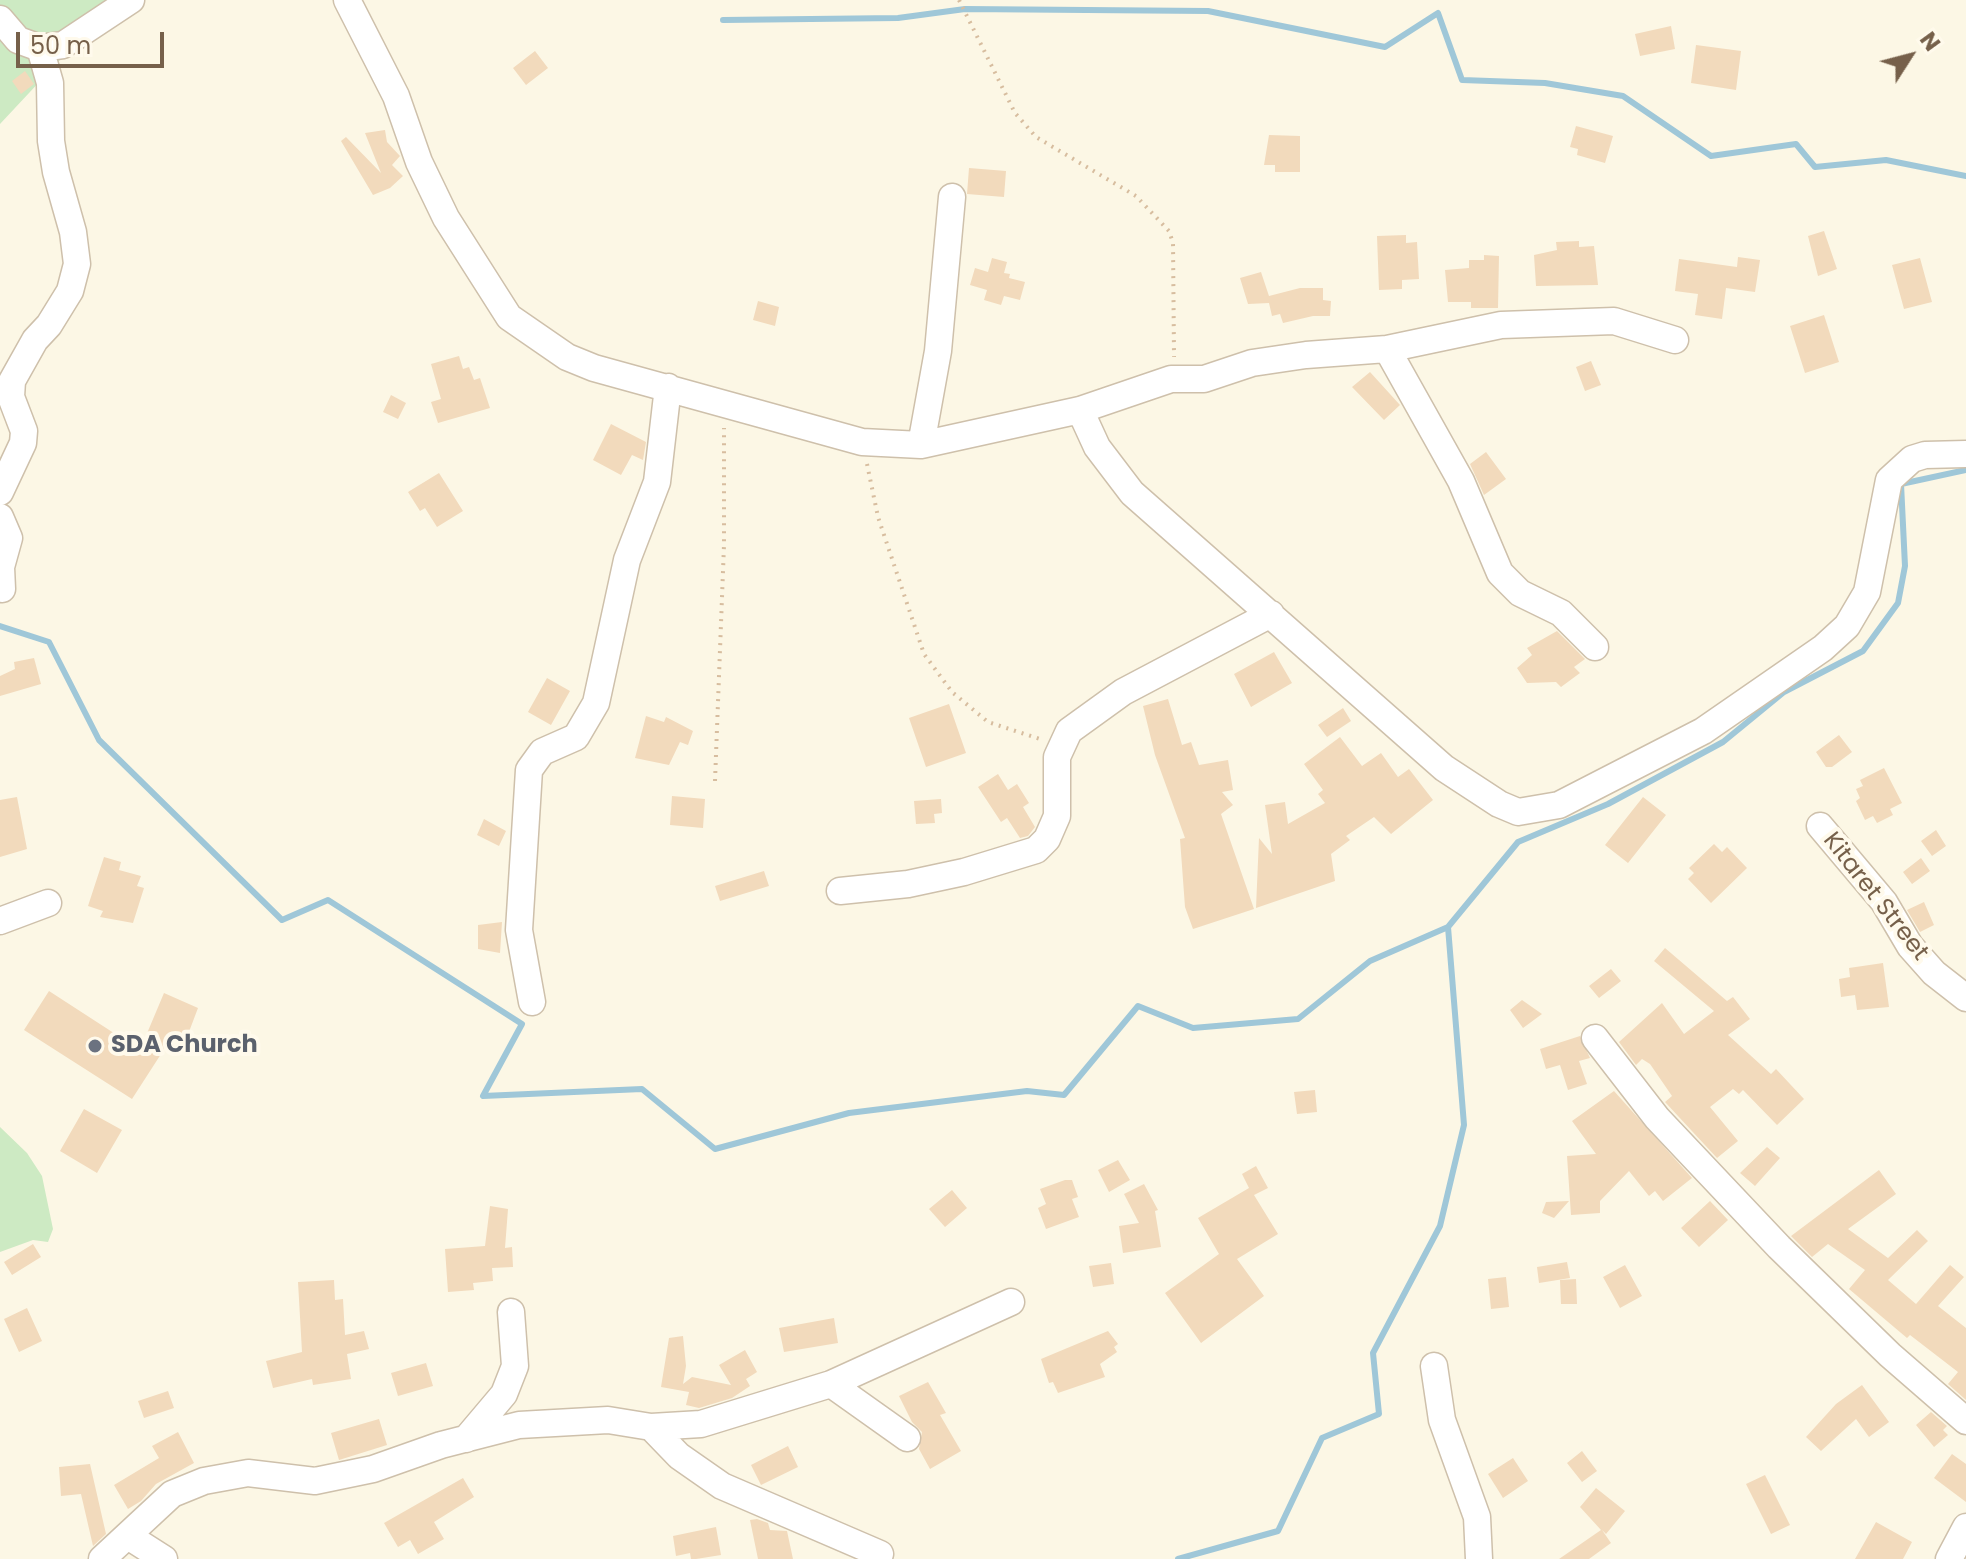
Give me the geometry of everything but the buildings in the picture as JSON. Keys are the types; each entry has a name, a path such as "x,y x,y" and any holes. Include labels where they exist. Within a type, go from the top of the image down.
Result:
{"street":[{"path":"0,19 18,40 40,48 63,45 131,0"},
{"path":"347,0 396,96 419,162 446,218 509,317 567,357 862,442 921,445 1080,410 1171,379 1204,379 1252,363 1387,349 1501,325 1614,321 1675,340"},
{"path":"0,492 23,443 24,431 11,397 12,381 35,340 49,325 70,291 77,264 73,232 56,172 51,141 50,83 40,48"},
{"path":"921,445 938,351 952,197"},
{"path":"1387,349 1461,481 1500,573 1520,593 1561,613 1595,647"},
{"path":"532,1002 519,930 529,770 542,752 576,737 596,703 627,560 657,482 668,387"},
{"path":"1080,410 1097,447 1132,493 1444,768 1499,804 1518,812 1548,808 1605,783 1703,731 1823,648 1847,626 1867,592 1889,480 1912,459 1925,455 1966,454"},
{"path":"0,517 9,538 1,567 2,589"},
{"path":"840,891 898,886 964,872 1036,850 1047,839 1057,816 1057,757 1061,742 1090,712 1271,614"},
{"name":"Kitaret Street","path":"1820,826 1877,892 1910,946 1934,973 1966,998"},
{"path":"0,921 48,903"},
{"path":"1595,1038 1657,1118 1779,1247 1890,1355 1966,1421"},
{"path":"102,1559 172,1494 204,1481 248,1473 315,1481 373,1469 519,1425 608,1420 651,1427 701,1424 831,1384 1011,1302"},
{"path":"466,1439 504,1394 515,1366 511,1312"},
{"path":"1434,1366 1442,1420 1477,1517 1479,1559"},
{"path":"831,1384 907,1438"},
{"path":"651,1427 679,1456 722,1486 880,1554"},
{"path":"1949,1559 1966,1527"},
{"path":"128,1536 164,1559"}],"path":[{"path":"959,0 1015,113 1036,137 1136,196 1169,231 1173,243 1174,361 1171,379"},
{"path":"715,781 724,545 724,401"},
{"path":"862,442 878,517 924,654 952,692 988,722 1031,739 1061,742"}],"green space":[{"path":"0,0 116,0 0,124"},
{"path":"0,1127 27,1153 42,1176 53,1229 48,1242 33,1240 0,1252"}],"waterway":[{"path":"723,20 898,18 965,9 1208,11 1385,47 1438,13 1462,80 1545,83 1623,96 1711,156 1796,144 1815,167 1886,160 1966,176"},
{"path":"1178,1559 1278,1531 1322,1438 1379,1414 1373,1353 1440,1226 1464,1125 1448,927 1518,842 1608,804 1723,742 1784,692 1863,651 1898,603 1905,566 1901,484 1966,470"},
{"path":"0,626 49,642 99,740 282,920 328,900 522,1024 483,1096 642,1089 715,1149 849,1113 1027,1091 1064,1095 1138,1006 1193,1028 1298,1019 1370,961 1448,927"}],"place":[{"name":"SDA Church","path":"95,1046"}]}
